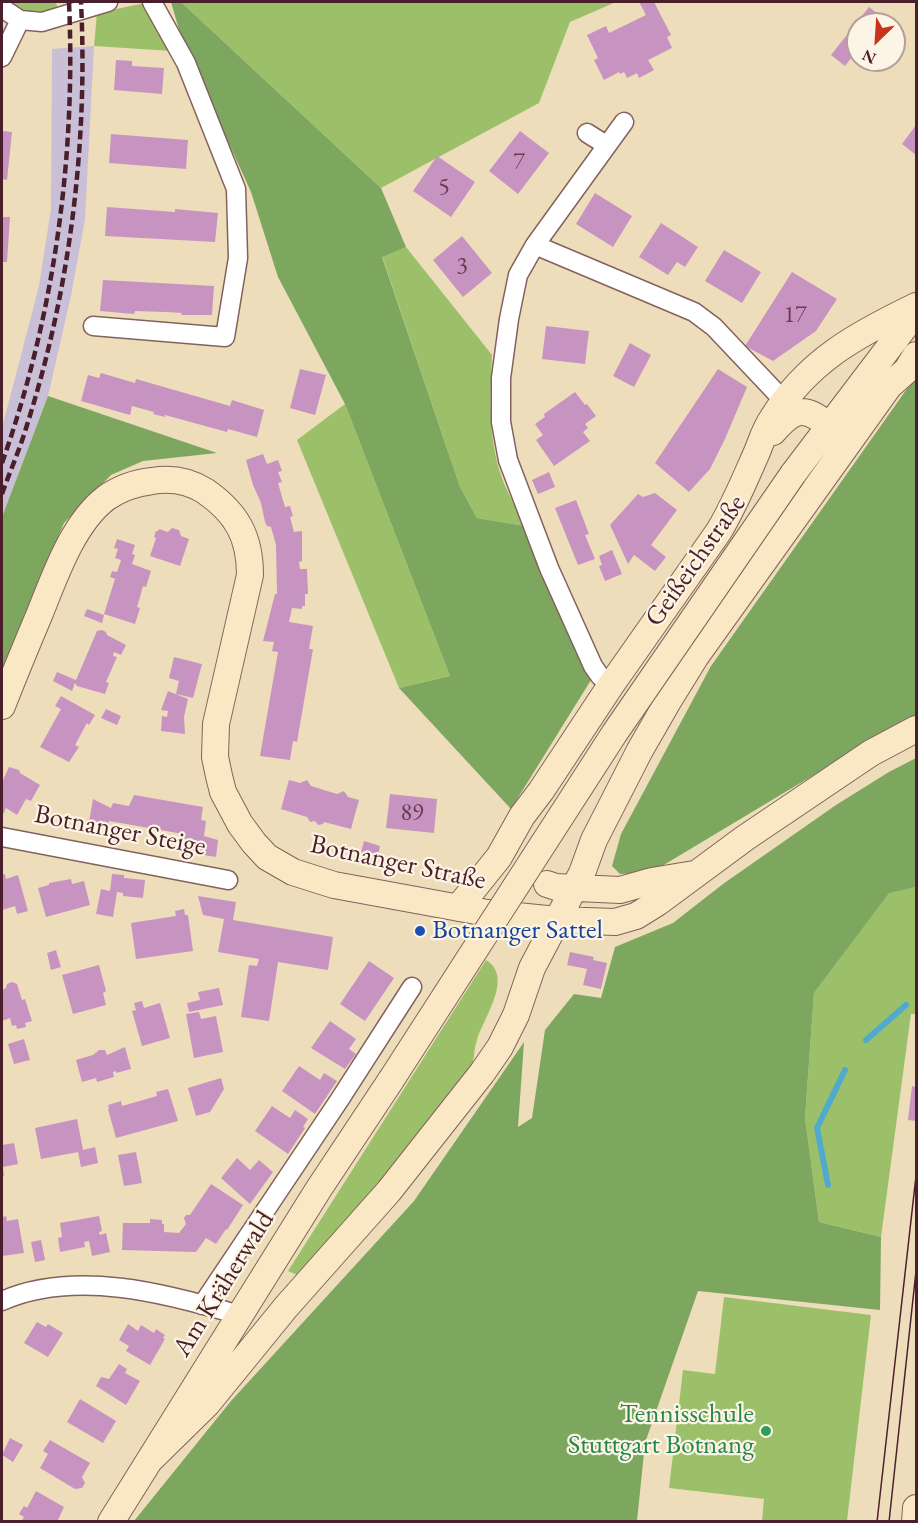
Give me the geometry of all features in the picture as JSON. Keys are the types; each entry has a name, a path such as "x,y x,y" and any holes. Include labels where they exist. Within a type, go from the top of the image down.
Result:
{"main road":[{"name":"Geißeichstraße","path":"458,908 499,857 522,816 719,531 771,421 784,401 807,375 843,344 868,328 916,306"},
{"name":"Geißeichstraße","path":"391,1080 614,734 793,474 916,312"},
{"name":"Geißeichstraße","path":"534,918 574,888 594,840 640,750 690,665 889,386 907,370 916,355"},
{"path":"759,446 795,412 804,411 812,414 829,426"},
{"name":"Botnanger Straße","path":"2,706 59,568 81,527 92,512 112,494 139,482 164,479 199,487 230,512 243,531 250,554 248,593 216,724 215,757 223,792 240,824 267,857 292,872 333,885 458,908 534,918 615,922 636,916 657,903 745,838 870,753 916,729"},
{"name":"Geißeichstraße","path":"286,1307 389,1191 454,1112 500,1047 516,1015 532,968 534,918 547,884 538,858 537,819 541,791"},
{"path":"499,857 502,896 534,918"},
{"path":"547,884 620,890 700,872"},
{"name":"Am Kräherwald","path":"111,1521 239,1315 391,1080"},
{"path":"239,1315 258,1319 286,1307"},
{"path":"150,1460 207,1404 286,1307"},
{"path":"915,1521 916,1508"}],"street":[{"path":"2,8 20,20 42,22 108,2"},
{"path":"93,326 225,338 238,258 236,189 186,63 152,2"},
{"path":"2,57 20,20"},
{"path":"611,685 593,666 549,568 508,460 501,422 501,378 509,320 519,275 535,245 624,122"},
{"path":"587,133 606,145"},
{"path":"535,245 694,312 714,327 784,401"},
{"name":"Botnanger Steige","path":"2,837 228,880"},
{"name":"Am Kräherwald","path":"202,1305 412,987"},
{"path":"2,1301 22,1292 55,1286 84,1286 123,1289 239,1315"}],"shaded area":[{"path":"94,46 85,219 71,296 48,396 2,517 2,428 39,286 51,209 52,49"}],"green space":[{"path":"8,2 56,2 58,11 22,11"},
{"path":"171,2 181,2 381,188 406,247 382,257 460,487 477,518 525,526 535,557 591,680 511,809 399,688 450,676 345,404 278,277 251,192 182,40"},
{"path":"181,2 616,2 570,22 539,103 381,188"},
{"path":"145,3 172,51 94,46 97,13"},
{"path":"406,247 492,355 491,401 494,446 503,482 525,526 477,518 460,487 382,256"},
{"path":"916,376 916,717 827,767 652,872 620,874 612,866 621,834 711,666"},
{"path":"48,396 217,453 143,461 111,475 64,523 2,671 2,517"},
{"path":"345,404 450,676 399,688 297,440"},
{"path":"916,758 916,887 889,893 814,993 805,1118 819,1222 881,1237 880,1310 698,1291 645,1443 637,1521 134,1521 231,1401 414,1201 524,1042 518,1127 532,1118 545,1030 574,994 601,998 615,947 673,923 723,884 836,805"},
{"path":"916,887 916,1014 911,1014 881,1237 819,1222 805,1118 814,993 889,892"},
{"path":"486,960 494,967 497,987 495,998 477,1040 473,1061 467,1075 299,1276 288,1271"},
{"name":"Tennisschule Stuttgart Botnang","path":"724,1297 871,1315 847,1521 762,1521 764,1499 669,1488 683,1370 715,1374"}],"building":[{"path":"639,2 654,2 671,35 667,37 672,48 648,60 654,70 639,78 637,73 627,78 624,72 620,74 619,72 604,80 594,60 598,58 587,35 606,26 609,33 646,15"},
{"path":"869,7 875,12 865,12"},
{"path":"846,36 845,66 831,55"},
{"path":"116,60 132,61 132,66 164,68 162,94 114,90"},
{"path":"916,125 916,155 902,144"},
{"path":"2,131 12,132 7,180 2,179"},
{"path":"520,131 549,153 518,194 489,171"},
{"path":"111,134 188,140 186,169 109,163"},
{"path":"437,156 475,182 451,217 413,191"},
{"path":"595,193 632,216 613,247 576,224"},
{"path":"107,207 218,213 215,242 105,236"},
{"path":"2,217 10,217 7,262 2,262"},
{"path":"661,223 698,247 685,267 677,262 668,275 639,257"},
{"path":"462,236 492,273 463,297 433,260"},
{"path":"724,250 761,272 742,303 705,281"},
{"path":"792,272 837,299 816,331 773,361 745,346"},
{"path":"103,280 214,286 212,315 100,311"},
{"path":"546,326 589,331 585,364 542,359"},
{"path":"630,343 651,355 634,387 613,376"},
{"path":"300,369 326,375 315,415 290,408"},
{"path":"718,369 747,387 710,469 689,492 655,463"},
{"path":"101,373 135,383 136,379 230,406 232,400 264,410 257,437 228,429 227,432 165,415 165,417 132,406 130,415 81,401 88,375 99,378"},
{"path":"575,392 596,416 585,424 588,428 583,432 590,441 554,466 536,440 543,435 535,424 545,417 544,414"},
{"path":"263,454 267,464 278,460 282,471 278,472 282,482 278,483 285,507 290,506 294,532 302,531 302,561 299,562 300,569 307,569 308,594 305,594 305,606 302,606 302,609 292,608 289,622 313,626 309,649 313,649 297,742 293,741 290,760 260,756 278,652 272,651 274,642 263,641 275,594 277,594 276,545 271,527 265,522 246,460"},
{"path":"549,472 555,487 538,494 532,480"},
{"path":"655,493 677,510 651,545 666,557 655,571 634,555 628,564 610,525 638,494 643,497"},
{"path":"576,500 589,534 585,535 595,559 578,565 555,508"},
{"path":"172,528 179,530 181,536 189,539 180,566 150,556 156,531 159,529 168,532"},
{"path":"117,539 135,545 132,564 151,571 146,587 143,586 135,624 104,614 115,579 110,577 112,571 117,572 121,560 115,558 118,549 114,548"},
{"path":"612,550 622,574 605,581 599,566 602,565 599,556"},
{"path":"87,609 104,615 102,623 84,616"},
{"path":"102,630 126,645 121,655 114,652 113,656 117,657 106,682 109,683 105,694 77,686 75,683 72,691 53,681 57,672 76,680 97,631"},
{"path":"174,657 202,664 193,698 176,694 179,681 169,678"},
{"path":"168,691 188,699 184,717 185,734 161,731 162,716 167,717 168,711 161,710"},
{"path":"61,696 95,715 89,725 87,723 75,745 79,747 69,762 40,747 61,709 55,706"},
{"path":"106,709 121,716 117,725 101,718"},
{"path":"9,767 19,770 20,773 40,785 31,801 26,799 17,815 6,808 2,817 2,782"},
{"path":"289,780 300,783 307,780 311,786 337,794 344,791 348,797 359,800 351,829 324,822 318,825 315,821 310,822 307,817 281,809"},
{"path":"390,794 437,799 434,833 386,828"},
{"path":"134,795 203,807 201,820 206,821 204,836 218,840 216,857 180,851 183,834 109,821 108,826 89,822 93,799 111,808 113,803 129,806"},
{"path":"364,841 380,846 376,865 359,860"},
{"path":"5,874 6,879 18,875 28,911 17,914 15,906 2,910 2,875"},
{"path":"112,874 145,880 143,898 123,896 123,893 117,892 113,917 96,914 101,889 110,891"},
{"path":"71,879 72,884 84,881 90,905 46,917 38,888 49,885 49,883"},
{"path":"198,896 236,902 233,920 333,937 328,970 278,962 269,1021 241,1017 249,965 257,966 259,959 218,952 224,919 203,915"},
{"path":"184,909 185,915 188,915 193,951 136,959 131,923 176,916 175,911"},
{"path":"56,950 61,967 51,970 47,953"},
{"path":"570,952 594,957 593,960 607,963 601,989 583,985 587,969 567,965"},
{"path":"369,961 394,978 365,1021 340,1004"},
{"path":"99,965 106,991 103,993 106,1005 73,1014 62,975"},
{"path":"12,982 17,984 22,1000 25,999 32,1021 25,1023 26,1027 17,1029 16,1025 12,1026 10,1018 2,1021 2,990"},
{"path":"219,988 223,1005 189,1012 187,1003 200,1000 198,992"},
{"path":"142,1001 144,1008 160,1003 170,1038 142,1046 132,1011 136,1010 134,1003"},
{"path":"199,1012 201,1019 216,1016 223,1052 194,1058 186,1014"},
{"path":"330,1021 356,1039 349,1049 356,1054 345,1069 311,1048"},
{"path":"24,1039 30,1060 14,1064 8,1044"},
{"path":"125,1047 131,1069 113,1072 114,1077 97,1082 96,1078 82,1082 76,1060 93,1055 99,1050 105,1050 107,1055"},
{"path":"299,1066 320,1080 324,1073 337,1081 315,1114 282,1091"},
{"path":"221,1078 224,1089 210,1112 196,1116 188,1088"},
{"path":"912,1086 916,1087 916,1121 908,1120"},
{"path":"168,1089 178,1121 116,1138 108,1105 121,1101 122,1106 157,1096 156,1092"},
{"path":"272,1106 290,1118 295,1110 308,1119 303,1127 305,1128 288,1154 255,1131"},
{"path":"77,1119 83,1150 95,1147 98,1163 81,1167 78,1152 41,1159 35,1128"},
{"path":"14,1143 18,1164 3,1167 4,1176 2,1176 2,1145"},
{"path":"136,1152 142,1183 124,1186 118,1155"},
{"path":"237,1158 250,1170 259,1160 273,1172 250,1204 221,1178"},
{"path":"211,1184 243,1205 216,1244 206,1238 196,1252 122,1250 123,1223 150,1223 150,1219 162,1220 164,1232 179,1233 186,1224 184,1218 190,1215"},
{"path":"6,1216 7,1221 18,1219 24,1253 2,1256 2,1217"},
{"path":"99,1216 102,1231 99,1232 100,1235 106,1233 110,1252 92,1256 89,1241 84,1242 85,1247 60,1252 58,1238 62,1237 60,1223"},
{"path":"41,1240 45,1260 35,1262 31,1242"},
{"path":"37,1322 46,1327 48,1324 63,1333 48,1357 24,1343"},
{"path":"128,1324 138,1331 141,1325 154,1333 156,1329 165,1335 150,1365 126,1351 129,1346 119,1340"},
{"path":"119,1364 127,1369 125,1373 140,1381 126,1405 96,1386 101,1377 109,1379"},
{"path":"80,1399 116,1421 103,1443 67,1422"},
{"path":"10,1438 23,1445 13,1462 2,1455"},
{"path":"50,1440 90,1463 82,1477 85,1483 82,1488 75,1489 40,1468 48,1454 43,1451"},
{"path":"36,1491 64,1507 57,1522 21,1522 24,1517 19,1514 24,1506 27,1508"}],"waterway":[{"path":"866,1040 906,1005"},
{"path":"828,1185 817,1128 845,1070"}],"tram line":[{"path":"877,1522 916,1176"},
{"path":"889,1522 916,1271"}],"railway":[{"path":"2,463 35,351 58,236 69,119 69,2"},
{"path":"2,494 24,434 42,374 65,269 73,216 82,109 81,2"}],"place":[{"name":"Botnanger Sattel","path":"420,931"},
{"name":"Tennisschule Stuttgart Botnang","path":"766,1431"}]}
